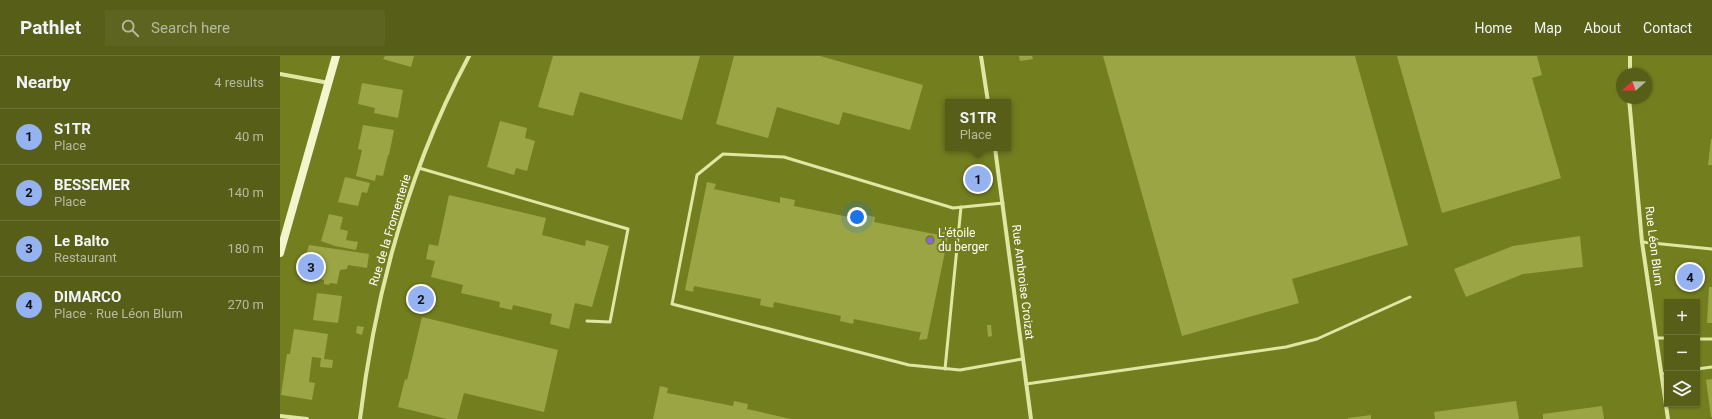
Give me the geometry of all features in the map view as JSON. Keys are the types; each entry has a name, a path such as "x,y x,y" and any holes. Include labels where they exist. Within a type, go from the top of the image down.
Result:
{"main road":[{"path":"280,253 336,56"}],"street":[{"name":"Rue de la Fromenterie","path":"360,419 375,321 387,267 419,168 442,111 468,56"},
{"path":"981,56 988,99"},
{"path":"1630,56 1630,68"},
{"path":"280,74 329,83"},
{"name":"Rue Léon Blum","path":"1630,104 1642,242 1668,419"},
{"name":"Rue Ambroise Croizat","path":"995,151 1031,419"},
{"path":"280,416 307,419"}],"lane":[{"path":"1003,203 953,208 784,157 723,154 697,175 672,304 909,366 960,370 1022,359"},
{"path":"419,168 628,229 610,322 587,321"},
{"path":"945,369 962,207"},
{"path":"1642,242 1712,249"},
{"path":"1026,384 1286,347 1317,338 1410,297"},
{"path":"1657,338 1664,338"},
{"path":"1700,338 1712,338"},
{"path":"1700,369 1712,367"}],"building":[{"path":"385,56 414,56 411,67 383,59"},
{"path":"553,56 700,56 682,120 580,92 573,116 538,107"},
{"path":"734,56 820,56 923,85 910,130 843,112 839,125 777,107 768,138 716,124"},
{"path":"1019,56 1032,56 1033,59 1020,61"},
{"path":"1103,56 1355,56 1408,245 1292,279 1299,303 1182,336"},
{"path":"1397,56 1537,56 1542,75 1532,78 1561,178 1442,213"},
{"path":"362,83 403,90 398,118 374,113 375,108 358,104"},
{"path":"500,121 527,128 525,138 535,141 527,171 516,168 514,175 487,167"},
{"path":"363,125 394,130 383,176 376,175 375,181 356,176 362,150 358,149"},
{"path":"1711,139 1712,165 1708,165"},
{"path":"982,172 984,184 975,186 972,174"},
{"path":"345,177 370,183 367,193 362,192 358,206 338,202"},
{"path":"707,182 716,184 714,189 780,203 780,197 795,200 794,206 859,219 861,214 875,217 874,222 939,235 946,232 948,237 927,339 919,340 921,332 854,319 853,324 840,321 841,316 774,302 773,308 760,305 761,299 694,286 693,292 685,290"},
{"path":"449,195 546,218 542,235 585,246 586,240 609,246 592,307 575,303 569,329 550,324 552,314 513,305 512,310 499,307 500,302 461,293 463,285 431,277 435,261 426,259 429,244 438,246"},
{"path":"329,214 343,217 340,229 348,231 346,240 358,242 356,250 335,246 321,241"},
{"path":"1580,236 1583,267 1523,274 1466,297 1454,269 1513,246"},
{"path":"309,245 369,254 367,268 348,265 347,269 340,270 337,284 330,283 329,285 324,284 324,280 300,277"},
{"path":"1697,267 1699,285 1684,286 1682,268"},
{"path":"1709,287 1712,287 1712,323 1707,323"},
{"path":"417,288 428,291 425,309 413,306"},
{"path":"317,293 342,296 338,323 313,320"},
{"path":"422,317 558,350 544,412 464,393 457,419 447,419 398,407 405,379 407,380"},
{"path":"987,325 991,325 992,336 988,337"},
{"path":"357,326 364,327 362,335 356,333"},
{"path":"294,329 328,334 324,359 333,360 332,368 320,367 321,358 312,357 309,382 315,383 312,400 281,395 287,354 290,354"},
{"path":"1712,379 1712,417 1711,417 1706,380"},
{"path":"660,386 668,388 667,393 733,406 734,401 748,404 747,409 791,419 653,419"},
{"path":"1516,401 1519,419 1435,419 1434,412"},
{"path":"1602,406 1604,419 1543,419 1543,414"},
{"path":"1371,415 1371,419 1348,419 1348,418"}],"place":[{"name":"S1TR","path":"978,179"},
{"name":"L'étoile du berger","path":"930,240"},
{"name":"Le Balto","path":"311,267"},
{"name":"DIMARCO","path":"1690,277"},
{"name":"BESSEMER","path":"421,299"}]}
